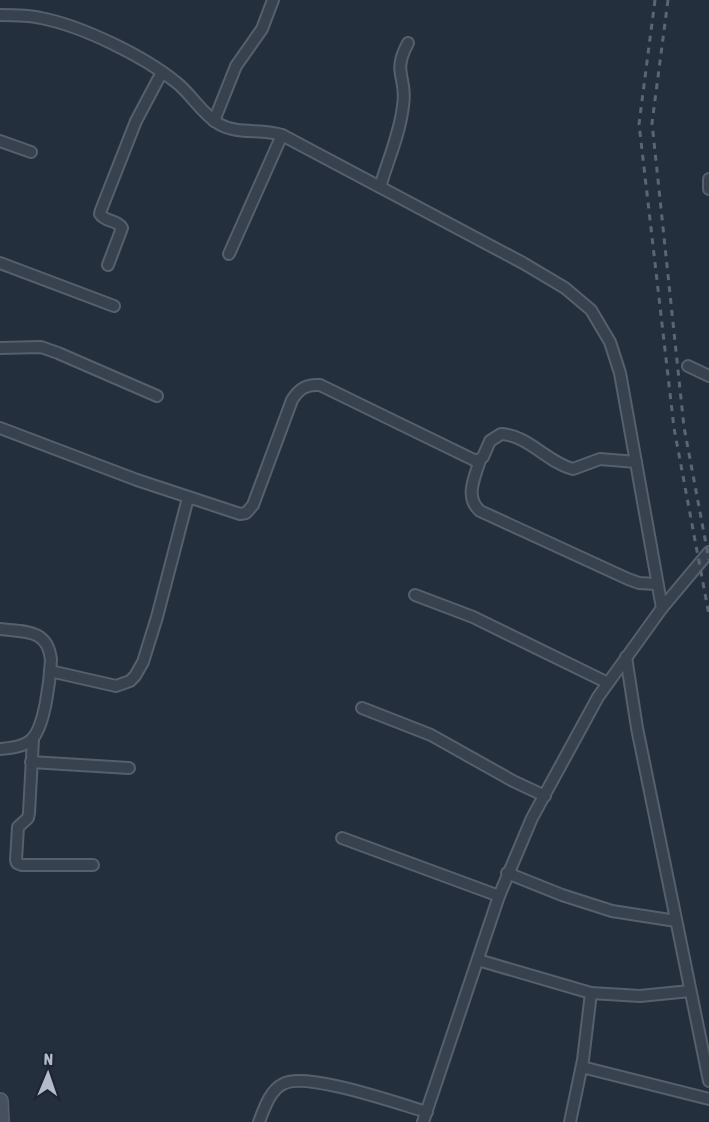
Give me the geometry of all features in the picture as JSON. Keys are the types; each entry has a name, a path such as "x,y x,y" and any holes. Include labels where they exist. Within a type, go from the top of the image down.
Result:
{"main road":[{"path":"0,1101 1,1122"}],"street":[{"path":"214,121 236,66 262,29 273,0"},
{"path":"0,15 39,17 90,33 162,72 187,91 214,121 233,129 267,131 282,135 523,262 565,288 591,310 610,342 626,398 662,608"},
{"path":"380,187 402,113 404,97 399,63 408,43"},
{"path":"108,266 122,228 119,224 103,218 100,214 101,210 136,121 162,72"},
{"path":"229,254 282,135"},
{"path":"0,141 31,153"},
{"path":"709,180 709,189"},
{"path":"0,263 114,306"},
{"path":"0,348 41,347 157,396"},
{"path":"688,366 709,376"},
{"path":"0,428 233,513 246,513 253,505 292,400 302,388 312,384 320,385 471,459 480,460"},
{"path":"636,462 600,459 580,468 569,468 514,437 501,434 490,441 480,460 471,493 474,506 480,511 628,579 639,583 657,584"},
{"path":"50,671 116,686 123,685 135,676 143,662 157,617 188,498"},
{"path":"259,1122 275,1091 284,1083 297,1080 317,1082 425,1117 507,873 545,795 598,697 662,608 709,552"},
{"path":"415,595 473,617 608,683"},
{"path":"0,628 38,635 45,640 50,650 50,671 42,718 33,739 29,813 28,818 20,824 17,832 17,863 93,866"},
{"path":"626,657 637,728 709,1081"},
{"path":"362,708 431,735 504,776 545,795"},
{"path":"0,749 23,745 33,739"},
{"path":"31,762 129,768"},
{"path":"342,838 499,896"},
{"path":"507,873 562,895 612,911 676,921"},
{"path":"478,960 591,993 640,996 690,991"},
{"path":"570,1122 582,1067 591,993"},
{"path":"582,1067 709,1099"}],"railway":[{"path":"655,0 639,124 674,428 709,615"},
{"path":"668,0 652,123 684,427 709,560"}]}
